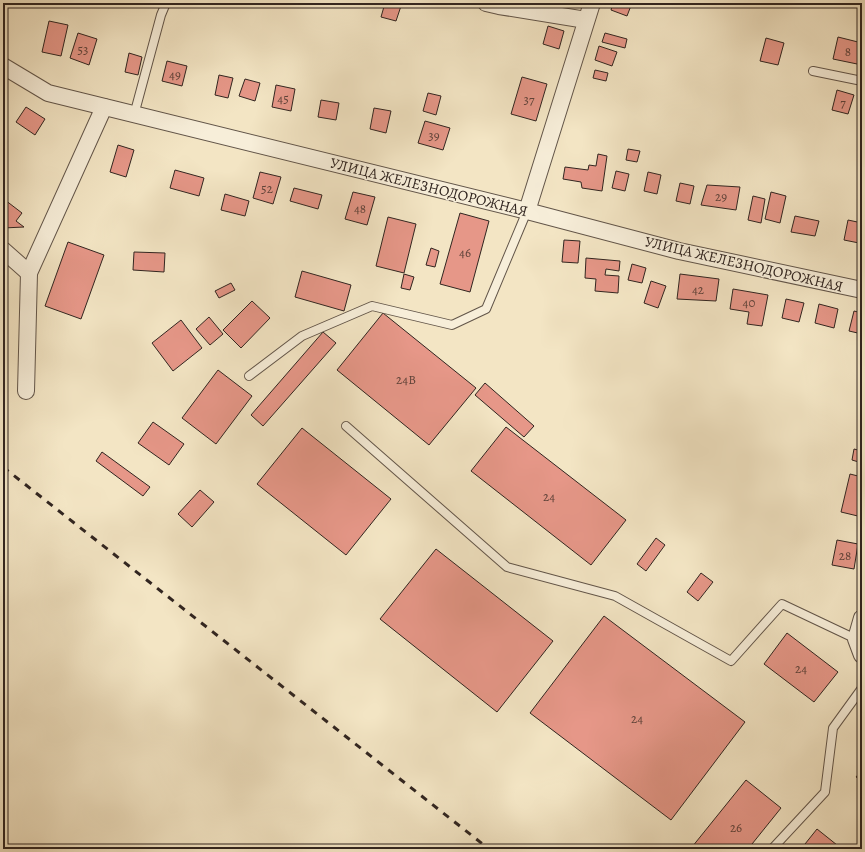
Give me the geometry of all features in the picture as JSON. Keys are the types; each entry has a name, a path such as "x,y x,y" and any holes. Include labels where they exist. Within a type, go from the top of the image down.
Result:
{"street":[{"path":"486,3 586,20"},
{"path":"527,211 592,3"},
{"name":"УЛИЦА ЖЕЛЕЗНОДОРОЖНАЯ","path":"3,66 48,94 527,211 679,251 862,290"},
{"path":"26,391 29,273 104,107"},
{"path":"3,250 29,273"},
{"path":"862,618 856,639 862,655"}],"lane":[{"path":"134,115 161,15 166,3"},
{"path":"812,71 862,81"},
{"path":"249,376 302,336 372,306 452,325 486,309 527,211"},
{"path":"346,426 507,567 615,596 731,661 782,604 856,639"},
{"path":"772,849 825,792 833,728 862,688"}],"building":[{"path":"385,3 402,3 396,21 381,17"},
{"path":"613,3 632,3 627,16 611,10"},
{"path":"49,21 68,25 61,56 42,52"},
{"path":"548,26 564,31 559,49 543,44"},
{"path":"78,33 97,39 89,65 70,58"},
{"path":"605,33 627,39 625,48 602,42"},
{"path":"838,37 862,43 862,65 833,59"},
{"path":"766,38 784,43 778,65 760,61"},
{"path":"599,46 617,52 612,66 595,60"},
{"path":"129,53 142,57 138,75 125,72"},
{"path":"167,61 187,66 182,86 162,81"},
{"path":"595,70 608,73 606,81 593,78"},
{"path":"219,75 233,78 228,98 215,95"},
{"path":"522,77 547,84 536,121 511,114"},
{"path":"245,79 260,83 255,101 239,96"},
{"path":"276,85 295,89 291,111 272,107"},
{"path":"837,90 854,95 848,114 832,110"},
{"path":"428,93 441,96 436,115 423,111"},
{"path":"321,100 339,103 336,120 318,117"},
{"path":"26,107 45,119 35,135 16,122"},
{"path":"374,108 391,111 386,133 370,129"},
{"path":"425,121 450,128 443,150 418,143"},
{"path":"118,145 134,150 126,177 110,172"},
{"path":"628,149 640,151 637,162 626,160"},
{"path":"598,154 607,156 602,191 582,188 581,182 563,179 565,167 588,170 589,165 596,166"},
{"path":"175,170 204,178 199,196 170,188"},
{"path":"616,171 629,174 625,191 612,188"},
{"path":"260,172 281,177 273,204 253,198"},
{"path":"648,172 661,175 657,194 644,191"},
{"path":"680,183 694,186 690,204 676,201"},
{"path":"707,185 740,187 736,210 701,205"},
{"path":"294,188 322,195 318,209 290,201"},
{"path":"353,192 375,197 367,225 345,219"},
{"path":"771,192 786,196 780,223 765,219"},
{"path":"225,194 249,201 245,216 221,210"},
{"path":"753,196 765,199 761,223 748,220"},
{"path":"5,200 22,213 16,221 24,227 3,228 3,203"},
{"path":"460,213 489,221 470,292 440,284"},
{"path":"795,216 819,221 815,236 791,232"},
{"path":"388,217 416,224 404,273 376,266"},
{"path":"848,220 862,223 859,243 844,240"},
{"path":"564,240 580,241 578,263 562,262"},
{"path":"68,242 104,255 81,319 45,306"},
{"path":"431,248 439,251 435,267 426,265"},
{"path":"134,252 165,253 164,272 133,270"},
{"path":"586,258 620,261 619,271 606,269 605,275 619,276 618,293 595,291 596,279 585,278"},
{"path":"632,264 646,268 642,283 628,280"},
{"path":"302,271 351,285 344,311 295,297"},
{"path":"404,274 414,277 410,290 401,288"},
{"path":"680,274 719,279 716,301 677,299"},
{"path":"651,281 666,286 658,308 644,303"},
{"path":"231,283 235,290 219,298 215,291"},
{"path":"733,289 768,295 762,326 747,324 749,312 730,309"},
{"path":"786,299 804,303 799,322 782,318"},
{"path":"252,301 270,318 241,348 223,330"},
{"path":"819,304 838,309 834,328 815,323"},
{"path":"854,311 862,313 862,334 849,331"},
{"path":"383,313 476,388 429,445 337,370"},
{"path":"209,317 223,334 210,345 196,329"},
{"path":"181,320 202,348 173,371 152,343"},
{"path":"323,332 336,343 263,426 251,415"},
{"path":"218,370 252,396 216,444 182,418"},
{"path":"485,383 534,426 524,437 475,395"},
{"path":"153,422 184,444 169,465 138,443"},
{"path":"506,427 626,520 591,565 471,471"},
{"path":"302,428 391,499 346,555 257,484"},
{"path":"854,449 862,451 862,463 852,460"},
{"path":"102,452 150,487 143,496 96,461"},
{"path":"850,474 862,477 862,517 841,512"},
{"path":"200,490 214,502 192,527 178,514"},
{"path":"656,538 665,545 646,571 637,564"},
{"path":"837,540 858,544 854,569 832,565"},
{"path":"436,549 553,641 497,712 380,619"},
{"path":"701,573 713,582 698,601 687,592"},
{"path":"604,616 745,722 671,820 530,713"},
{"path":"787,633 838,672 814,702 764,664"},
{"path":"862,770 862,781 856,777"},
{"path":"746,780 781,808 748,849 696,849 692,847"},
{"path":"817,829 842,849 801,849"}],"railway":[{"path":"3,467 489,849"}]}
